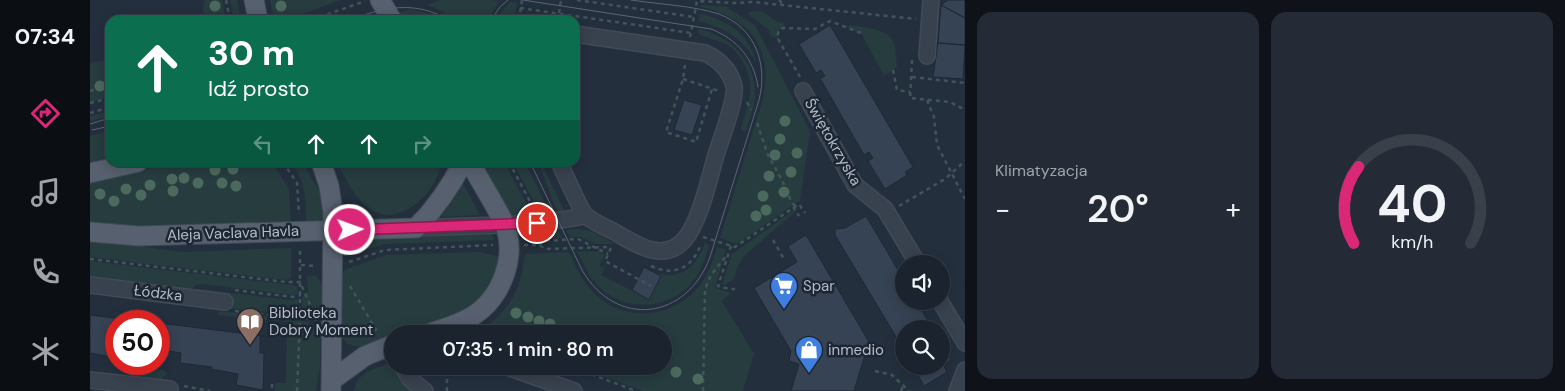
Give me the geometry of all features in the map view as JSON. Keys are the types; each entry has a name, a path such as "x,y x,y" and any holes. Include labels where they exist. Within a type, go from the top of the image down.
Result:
{"main road":[{"path":"254,0 257,15"},
{"path":"380,0 389,15"},
{"path":"90,173 116,167"},
{"path":"323,167 329,186 333,212 332,386"},
{"path":"416,228 433,211 445,195 460,167"},
{"path":"465,325 484,308 497,291 509,260 510,245 504,224 473,167"},
{"name":"Aleja Vaclava Havla","path":"90,232 139,236 416,228"},
{"path":"332,386 365,356 384,345"},
{"path":"332,346 365,356"}],"street":[{"path":"927,56 931,0"},
{"path":"561,167 585,216 637,245 650,250 661,252 672,249 683,241 694,228 734,96 735,88 730,74 722,63 705,53 580,35"},
{"name":"Świętokrzyska","path":"804,91 855,185 885,209 913,255"},
{"path":"416,228 537,223 585,216"},
{"name":"Łódzka","path":"90,285 225,298"},
{"path":"945,310 965,343"},
{"path":"957,391 965,370"},
{"path":"408,375 425,391"},
{"path":"530,375 574,391"},
{"path":"90,380 170,385"}],"path":[{"path":"226,0 229,15"},
{"path":"326,15 366,0"},
{"path":"519,15 522,0"},
{"path":"559,14 561,0"},
{"path":"577,0 694,17"},
{"path":"779,0 786,6"},
{"path":"690,37 697,1 770,2 786,6 921,19"},
{"path":"520,8 566,15"},
{"path":"580,17 691,33"},
{"path":"804,91 807,89 777,37 779,30 783,28 815,29 830,21 861,33"},
{"path":"893,70 897,90 911,92"},
{"path":"912,77 965,83"},
{"path":"712,89 696,142 666,132 683,79 746,100 743,109"},
{"path":"90,90 105,86"},
{"path":"913,98 950,102 965,110"},
{"path":"90,104 105,100"},
{"path":"927,100 934,117 937,145 965,199"},
{"path":"90,113 105,108"},
{"path":"757,123 768,155 800,216"},
{"path":"887,213 945,179 965,161"},
{"path":"512,167 536,213 539,245"},
{"path":"703,238 736,247 799,204 805,213"},
{"path":"644,262 659,269 673,271 686,266 697,254 706,228"},
{"path":"539,245 545,241 578,239 608,254"},
{"path":"773,240 784,259"},
{"path":"301,266 339,266 385,250 510,245 539,245 546,249 612,247 605,261 652,286"},
{"path":"730,246 718,286 728,289 735,288"},
{"path":"703,391 706,290 711,275 728,254"},
{"path":"90,259 286,282 300,282 316,320 300,318 219,309 225,298 300,296 300,318 297,391"},
{"path":"349,286 384,337"},
{"path":"876,371 892,375 909,391"},
{"path":"447,375 447,391"},
{"path":"593,375 636,391"},
{"path":"272,384 272,391"},
{"path":"170,385 208,391"},
{"path":"901,391 903,386"}],"green space":[{"path":"205,0 222,0 225,15 204,15"},
{"path":"230,0 237,0 240,15 233,15"},
{"path":"270,0 341,0 300,15 273,15"},
{"path":"440,0 494,0 499,2 490,15 448,15 427,5"},
{"path":"510,2 517,3 515,15 499,15"},
{"path":"701,5 729,7 755,25 810,131 800,201 802,204 799,201 737,244 720,238 762,102 765,67 762,52 756,40 746,28 734,19 701,7"},
{"path":"411,9 433,15 399,15 398,13"},
{"path":"751,11 763,12 778,22 783,23 786,28 779,30 777,37 779,40 770,36 769,30 748,14"},
{"path":"700,14 710,16 735,29 748,43 756,61 745,46 724,30 698,21"},
{"path":"850,25 883,32 893,40 897,67 884,76 861,33 846,27"},
{"path":"698,29 709,32 730,43 746,60 751,70 755,99 746,132 741,127 751,89 745,66 731,47 701,35 698,33"},
{"path":"105,60 105,98 90,102 90,63"},
{"path":"105,112 105,117 90,121 90,116"},
{"path":"105,132 105,160 90,165 90,136"},
{"path":"155,167 275,167 289,189 291,223 153,228 90,225 90,182"},
{"path":"294,167 305,167 322,196 327,222 306,223 303,185"},
{"path":"339,167 440,167 433,185 425,195 416,204 394,214 382,214 371,210 360,201"},
{"path":"482,167 507,167 532,215 510,216"},
{"path":"515,167 527,167 550,213 541,214"},
{"path":"540,167 543,167 564,212 558,213"},
{"path":"464,185 480,215 443,217 442,215 461,186"},
{"path":"794,210 795,212 744,256 737,268 734,279 726,285 722,284 732,254"},
{"path":"579,229 591,231 615,244 595,244 581,237 570,237 566,230"},
{"path":"543,230 558,230 562,238 543,239"},
{"path":"491,233 494,240 385,244 338,258 340,238"},
{"path":"90,242 132,245 182,252 291,248 291,277 284,280 90,257"},
{"path":"705,243 709,245 703,263 688,287 677,296 664,302 650,304 623,301 610,295 598,286 577,252 598,251 605,255 599,266 603,268 606,265 601,275 649,299 661,276 658,273 674,275 682,273 698,258"},
{"path":"717,247 726,250 715,288 731,293 722,301 754,354 743,391 643,391 599,375 672,375 672,325 488,325 501,313 515,293 526,254 569,252 585,282 598,297 623,311 637,313 665,310 690,296 700,285 712,262"},
{"path":"478,252 498,256 491,282 485,292 474,303 429,325 384,325 384,340 367,346 354,346 343,339 343,310 339,278 346,269 386,255"},
{"path":"90,261 293,285 297,287 298,294 292,295 202,284 196,285 191,290 90,278"},
{"path":"315,275 322,288 321,315 318,317 302,316 302,298 308,291 307,276"},
{"path":"200,289 291,300 298,299 298,315 228,308 230,296 198,291"},
{"path":"219,311 305,321 314,325 321,331 320,365 316,391 275,391 275,383 286,383 287,322 217,315"},
{"path":"384,365 384,375 403,375 417,391 354,391 362,375"},
{"path":"131,375 166,375 156,380 131,377"}],"building":[{"path":"948,0 965,0 965,18 941,5"},
{"path":"941,5 965,18 965,45 938,43"},
{"path":"830,25 913,167 905,172 907,175 885,189 868,161 873,158 869,152 864,155 820,79 825,76 821,70 816,73 799,44"},
{"path":"938,43 965,45 963,79 933,77"},
{"path":"684,100 702,105 692,135 674,130"},
{"path":"866,216 895,265 895,310 921,310 928,320 895,320 895,335 835,235 835,229 845,228"},
{"path":"806,235 869,342 854,391 791,391 799,364 789,361 791,351 754,288 797,262 788,246"},
{"path":"644,267 661,276 649,300 632,290"},
{"path":"90,315 105,317 105,356 90,353"},
{"path":"170,324 264,336 260,336 260,353 264,353 263,390 236,385 238,374 211,369 212,367 180,363 181,353 170,351"},
{"path":"918,375 942,375 924,386"}],"tram line":[{"path":"494,15 508,0"},
{"path":"523,0 711,29 729,38 743,51 753,68 758,87"},
{"path":"532,167 582,270 596,289 613,302 631,308 650,309 668,304 685,294 699,278 710,257 759,100 762,74 760,61 750,38 732,20 709,11 631,0"},
{"path":"365,15 387,9 400,8 424,10 438,15"},
{"path":"90,124 105,120"},
{"path":"92,130 105,127"}],"place":[{"name":"Spar","path":"784,310"},
{"name":"Biblioteka Dobry Moment","path":"250,346"},
{"name":"inmedio","path":"809,374"}],"route":[{"path":"350,230 537,223"}]}
